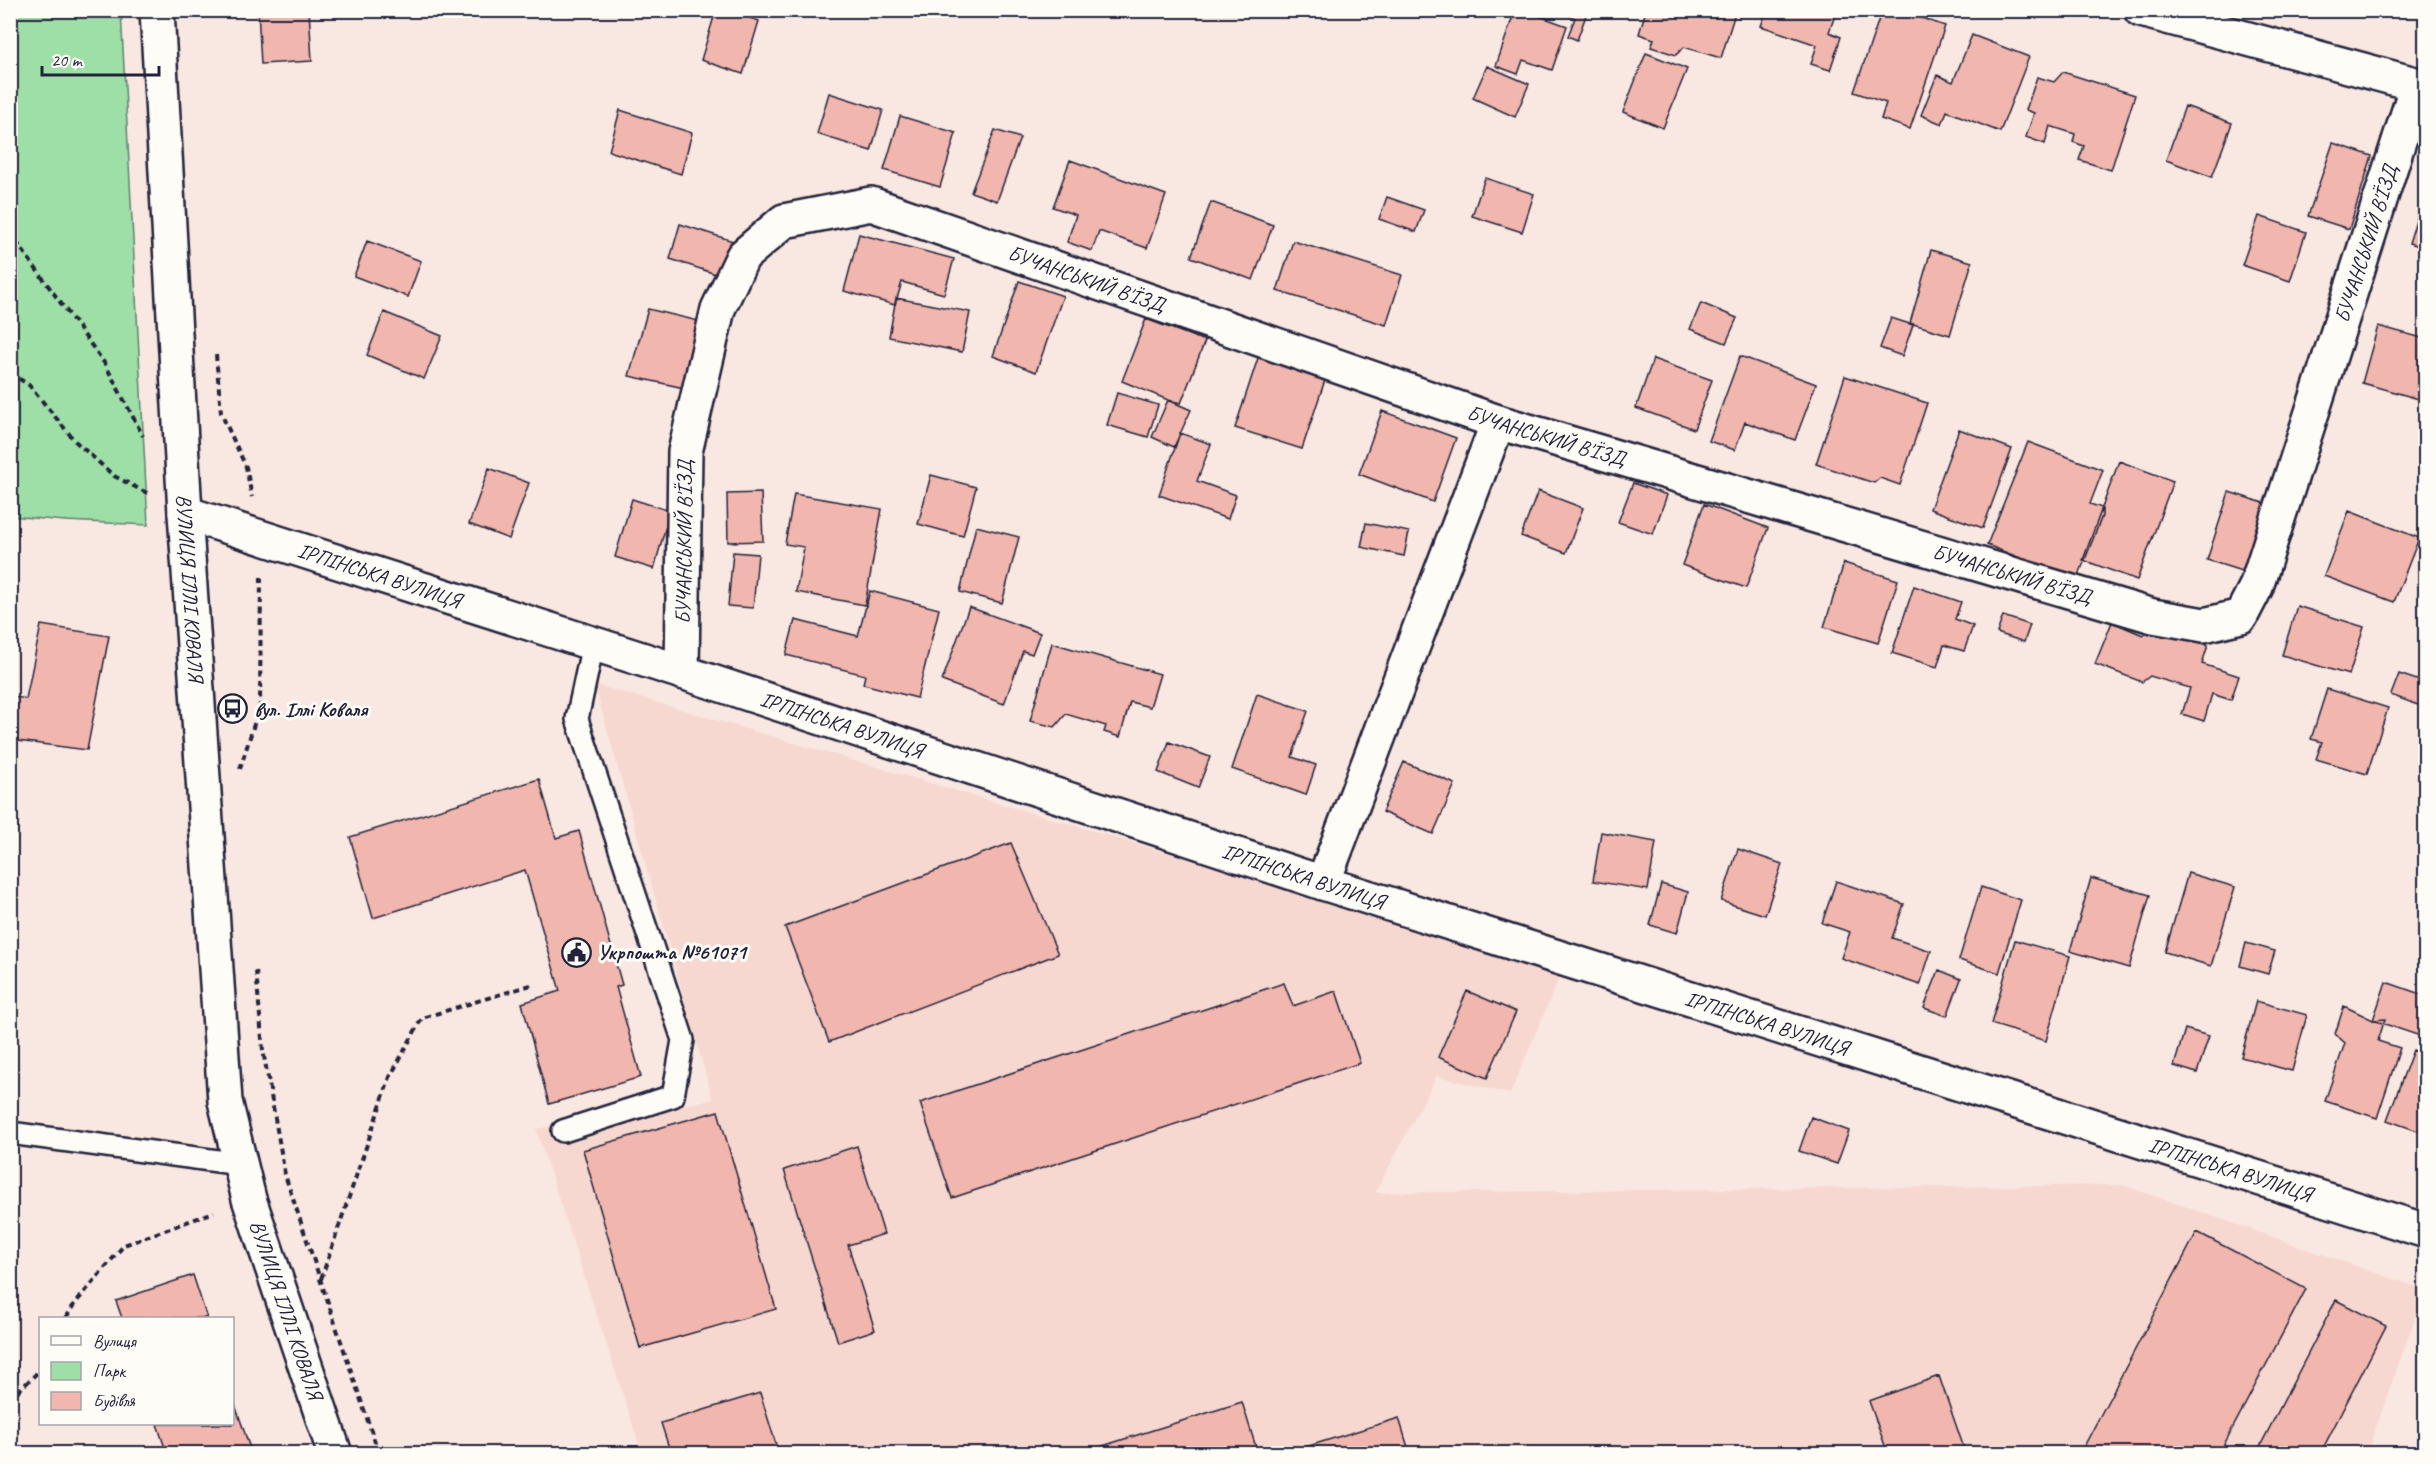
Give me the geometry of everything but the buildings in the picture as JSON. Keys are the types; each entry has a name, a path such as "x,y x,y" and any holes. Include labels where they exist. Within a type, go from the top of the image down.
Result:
{"street":[{"name":"ВУЛИЦЯ ІЛЛІ КОВАЛЯ","path":"157,10 185,513 225,1101 249,1199 335,1454"},
{"path":"2141,10 2421,86"},
{"name":"БУЧАНСЬКИЙ В'ЇЗД","path":"682,672 685,452 718,309 743,256 784,221 871,204 1498,422 2153,616 2204,625 2241,616 2256,587 2421,86"},
{"path":"1323,883 1498,422"},
{"name":"ІРПІНСЬКА ВУЛИЦЯ","path":"185,513 682,672 1323,883 2426,1232"}],"lane":[{"path":"563,1131 673,1096 683,1040 577,719 593,644"},
{"path":"10,1133 240,1164"}],"path":[{"path":"10,233 105,364 147,444"},
{"path":"216,354 221,413 246,467 261,538 260,705 239,773"},
{"path":"10,373 29,385 75,441 114,476 185,513"},
{"path":"256,969 263,1050 285,1175 379,1454"},
{"path":"321,1280 390,1077 422,1018 531,985"},
{"path":"67,1317 73,1306 124,1245 249,1199"},
{"path":"10,1399 36,1374 39,1368"}],"shaded area":[{"path":"594,684 1562,971 1510,1094 1437,1076 1375,1193 2123,1185 2425,1290 2367,1453 642,1453 536,1129 713,1100"}],"green space":[{"path":"11,10 121,11 148,525 11,516"}],"place":[{"name":"вул. Іллі Коваля","path":"233,709"},
{"name":"Укрпошта №61071","path":"576,952"}]}
